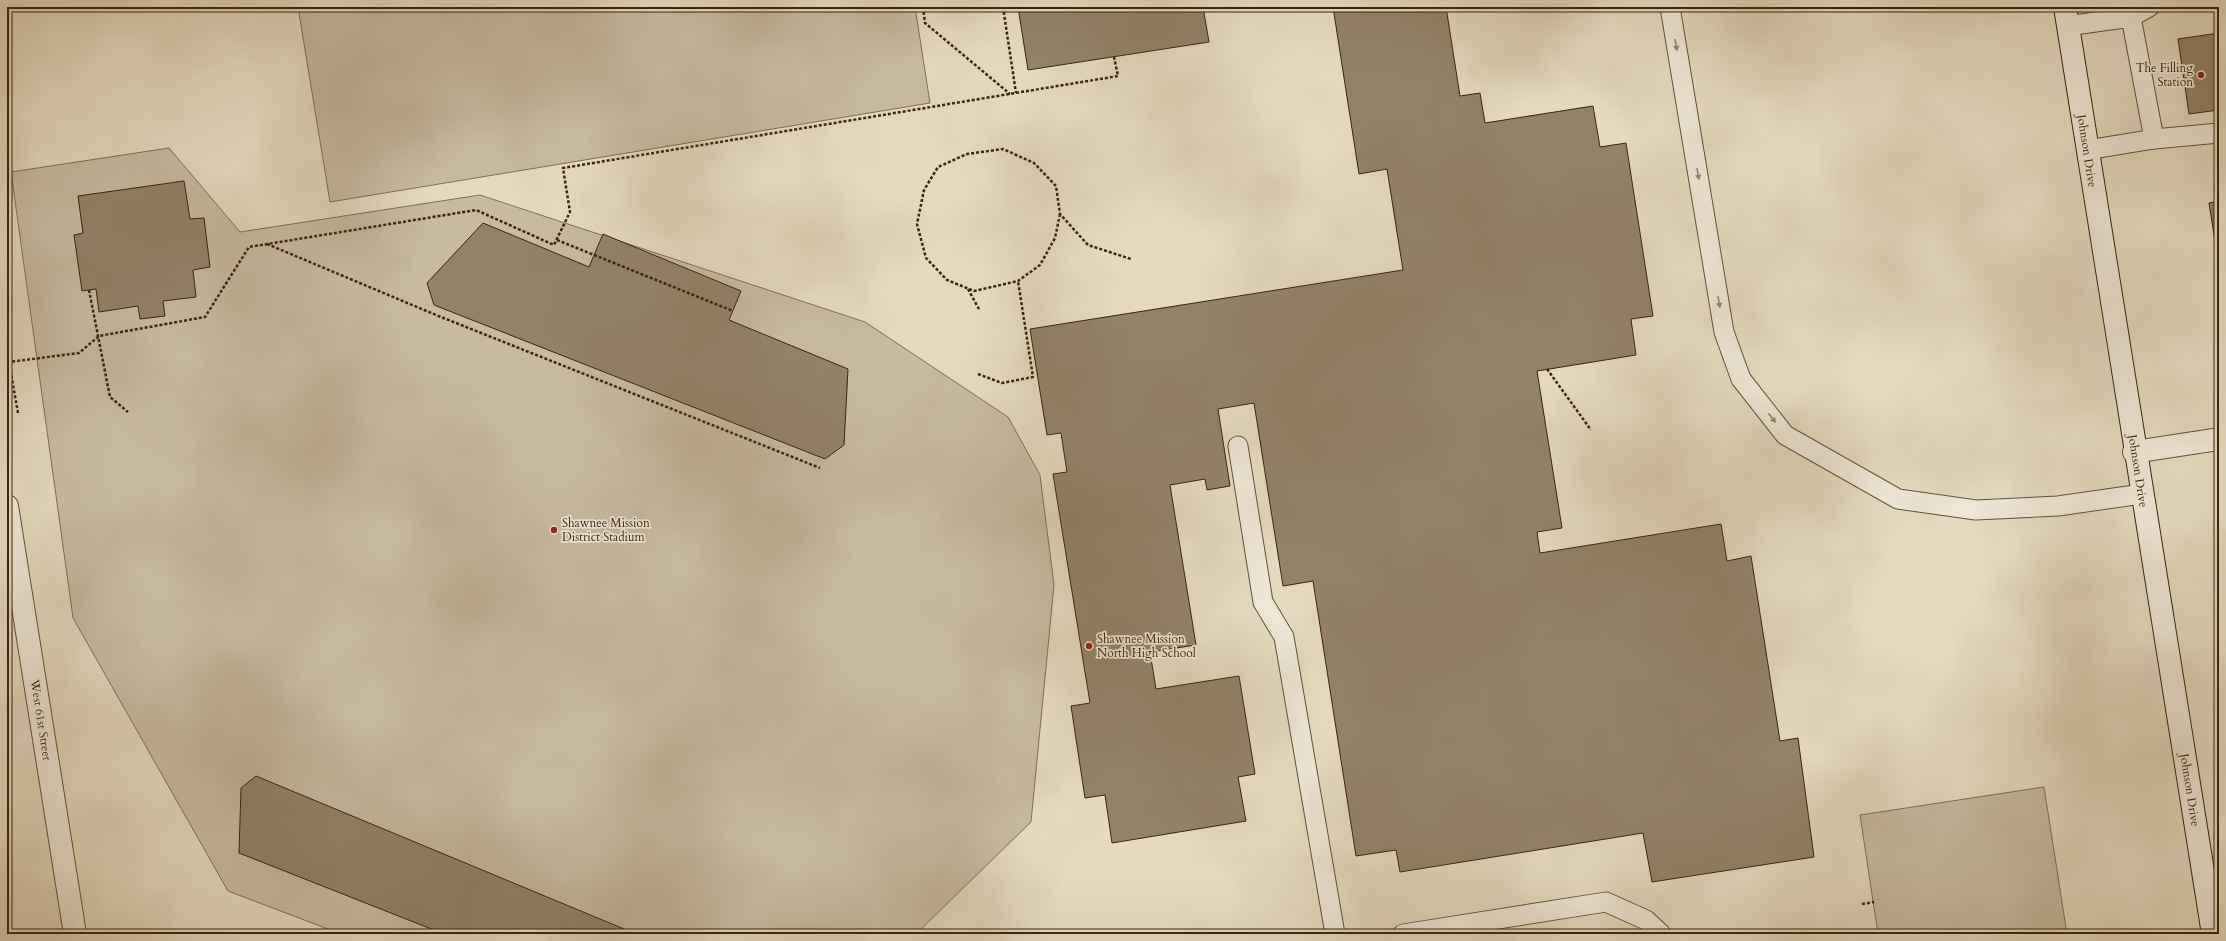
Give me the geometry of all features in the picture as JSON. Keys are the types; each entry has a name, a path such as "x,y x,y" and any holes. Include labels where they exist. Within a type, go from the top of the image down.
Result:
{"main road":[{"name":"Johnson Drive","path":"2066,16 2134,452 2213,934"},
{"path":"2134,452 2219,439"},
{"name":"West 61st Street","path":"7,506 75,934"}],"lane":[{"path":"1670,7 1724,332 1741,379 1785,435 1898,499 1976,510 2058,506 2142,494"},
{"path":"2066,16 2131,17 2149,7"},
{"path":"2131,17 2154,139"},
{"path":"2087,150 2154,139 2219,134"},
{"path":"1238,446 1263,602 1284,637 1335,934"},
{"path":"1403,934 1606,902 1646,920 1661,934"}],"path":[{"path":"923,7 926,23 1010,94"},
{"path":"1003,7 1016,93"},
{"path":"18,413 9,362 79,353 99,336 205,317 249,247 476,210 554,245 570,212 563,168 1118,76 1114,57"},
{"path":"1003,149 1034,163 1056,186 1060,214 1055,238 1040,265 1018,281 974,291 947,280 926,258 917,224 924,190 938,167 967,154 1003,149"},
{"path":"1060,214 1088,245 1131,259"},
{"path":"556,240 733,310"},
{"path":"267,244 436,315 820,468"},
{"path":"978,374 1002,383 1033,377 1018,281"},
{"path":"967,288 980,311"},
{"path":"89,290 110,397 128,412"},
{"path":"1547,369 1591,430"},
{"path":"1862,904 1874,902"}],"shaded area":[{"path":"298,7 915,7 930,103 330,202"},
{"name":"Shawnee Mission District Stadium","path":"169,148 240,232 480,195 865,322 1008,417 1040,475 1054,585 1031,822 916,934 341,934 228,891 73,618 11,172"},
{"path":"2044,787 2067,934 1878,934 1860,815"}],"building":[{"path":"1018,7 1203,7 1209,42 1028,70"},
{"name":"Shawnee Mission North High School","path":"1333,7 1446,7 1460,96 1480,93 1485,123 1593,106 1600,147 1626,143 1653,316 1631,319 1636,355 1537,371 1562,528 1537,532 1540,553 1721,524 1727,561 1751,556 1780,741 1798,738 1814,857 1652,882 1643,833 1400,872 1396,850 1356,856 1313,581 1283,586 1254,403 1218,409 1230,486 1207,490 1205,479 1170,485 1196,645 1150,652 1156,689 1239,676 1255,774 1238,777 1246,821 1112,843 1105,795 1085,798 1071,706 1090,703 1053,474 1067,472 1061,433 1047,435 1030,329 1403,270 1387,169 1359,174"},
{"name":"The Filling Station","path":"2219,33 2219,110 2189,114 2178,39"},
{"path":"184,181 190,219 204,218 210,267 193,270 196,297 163,301 165,316 140,319 138,306 99,312 96,289 82,291 74,235 83,233 78,196"},
{"path":"2219,201 2219,267 2209,203"},
{"path":"483,223 589,267 603,234 741,291 729,320 848,369 844,445 825,459 434,305 427,283"},
{"path":"256,776 629,931 630,934 444,934 239,853 241,788"}],"place":[{"name":"The Filling Station","path":"2201,75"},
{"name":"Shawnee Mission District Stadium","path":"554,530"},
{"name":"Shawnee Mission North High School","path":"1089,646"}]}
